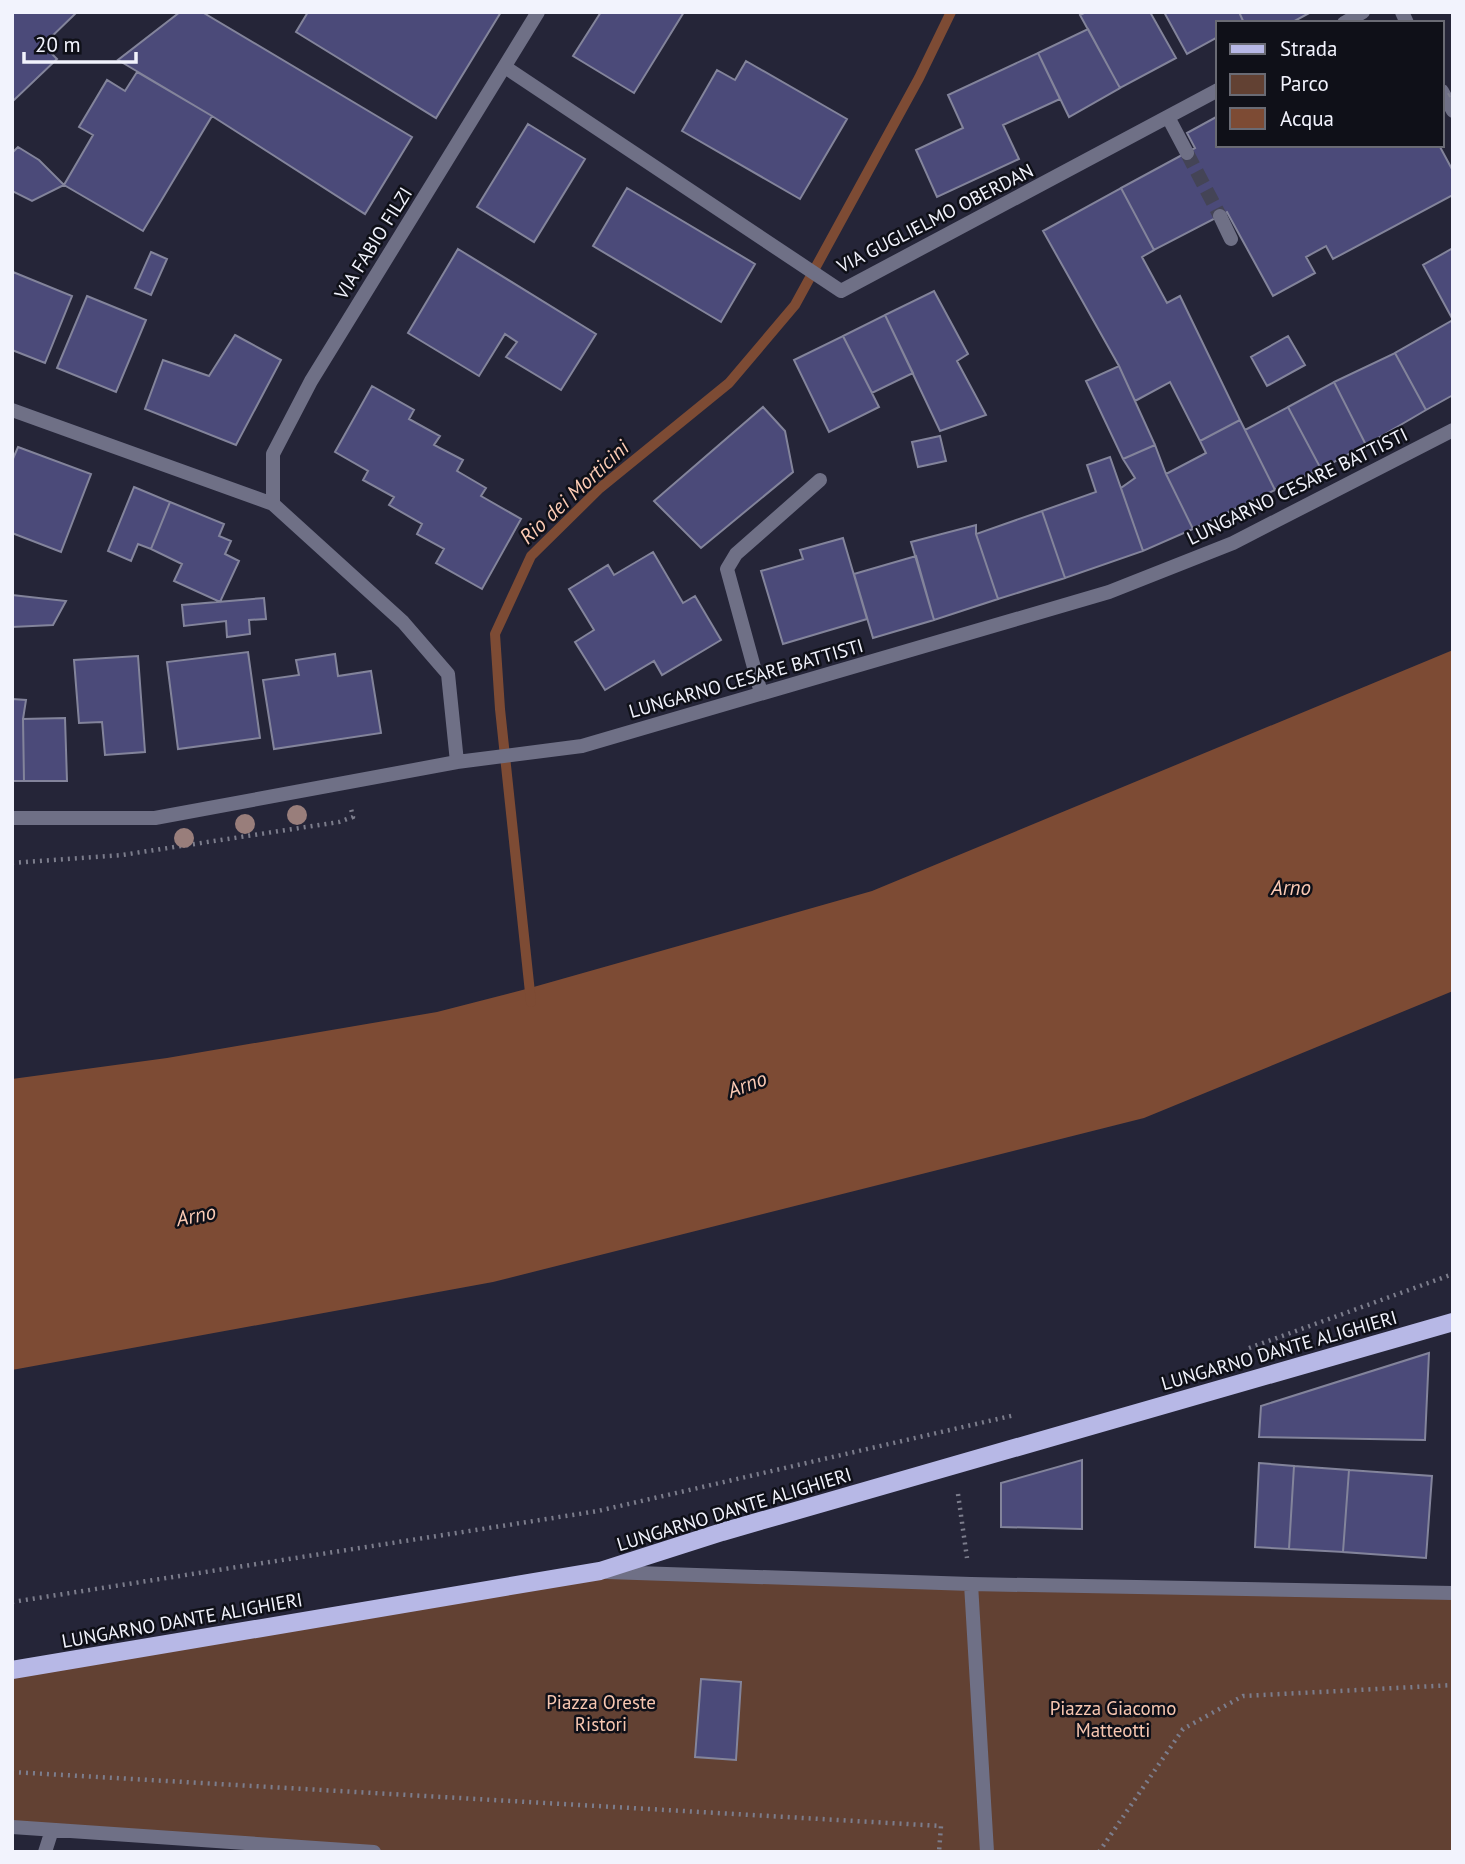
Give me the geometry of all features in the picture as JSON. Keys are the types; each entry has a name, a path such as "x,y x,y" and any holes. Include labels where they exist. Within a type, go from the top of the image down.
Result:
{"main road":[{"name":"LUNGARNO DANTE ALIGHIERI","path":"12,1670 600,1571 722,1532 1453,1322"}],"street":[{"name":"VIA FABIO FILZI","path":"273,504 273,454 311,381 538,12"},
{"path":"1347,21 1363,12"},
{"name":"VIA GUGLIELMO OBERDAN","path":"505,67 841,291 1216,91"},
{"path":"1446,95 1453,111"},
{"path":"1168,117 1187,153"},
{"path":"1220,216 1231,239"},
{"path":"12,410 273,504 403,622 448,674 457,762"},
{"name":"LUNGARNO CESARE BATTISTI","path":"12,818 155,818 457,762 582,746 1110,592 1233,543 1453,430"},
{"path":"761,693 727,569 736,554 820,480"},
{"path":"600,1571 971,1584 1453,1593"},
{"path":"971,1584 987,1852"},
{"path":"12,1827 374,1852"},
{"path":"45,1852 52,1830"}],"path":[{"path":"12,863 122,855 339,822 353,817 347,783"},
{"path":"1244,1350 1453,1275"},
{"path":"12,1602 598,1511 1020,1414"},
{"path":"952,1430 954,1466 971,1584"},
{"path":"1099,1852 1183,1729 1243,1696 1453,1685"},
{"path":"12,1772 941,1826 939,1852"}],"green space":[{"name":"Piazza Oreste Ristori","path":"600,1571 1453,1593 1453,1852 374,1852 12,1827 12,1670"}],"water":[{"name":"Arno","path":"1453,650 1453,991 1144,1118 493,1282 12,1370 12,1079 167,1058 437,1012 872,891"}],"building":[{"path":"12,12 77,12 43,45 57,59 12,102"},
{"path":"180,12 202,12 412,137 365,214 212,116 118,60"},
{"path":"308,12 501,12 436,118 296,32"},
{"path":"601,12 684,12 634,93 573,56"},
{"path":"1086,12 1150,12 1176,58 1120,88 1080,15"},
{"path":"1164,12 1239,12 1243,21 1216,21 1216,38 1187,54"},
{"path":"1239,12 1311,12 1295,21 1243,21"},
{"path":"1088,29 1120,88 1069,117 1038,53"},
{"path":"1038,53 1060,99 1003,125 1019,159 937,197 916,150 963,128 948,95"},
{"path":"746,61 847,119 800,199 682,131 717,70 735,80"},
{"path":"137,72 212,116 143,231 64,185 93,135 79,127 107,80 125,91"},
{"path":"1216,117 1216,147 1440,147 1453,171 1453,195 1333,259 1326,246 1306,257 1315,273 1273,296 1227,212 1154,250 1121,188 1195,148 1187,133"},
{"path":"528,124 585,159 534,242 477,207"},
{"path":"18,147 39,160 64,185 32,201 12,191 12,153"},
{"path":"627,188 755,264 721,322 593,246"},
{"path":"1121,188 1154,250 1142,257 1167,303 1180,296 1240,420 1200,441 1170,382 1135,401 1119,366 1043,231"},
{"path":"1453,248 1453,320 1423,265"},
{"path":"458,249 596,334 561,390 506,357 517,342 505,334 479,376 408,333"},
{"path":"151,252 167,259 151,295 135,288"},
{"path":"13,272 72,296 45,363 12,350"},
{"path":"934,291 968,354 957,361 986,415 940,431 885,315"},
{"path":"87,296 146,320 116,392 57,368"},
{"path":"885,315 913,373 872,393 843,336"},
{"path":"1453,320 1453,395 1426,410 1395,353"},
{"path":"235,335 281,360 236,445 145,409 163,360 209,376"},
{"path":"843,336 879,407 829,432 794,360"},
{"path":"1288,336 1305,365 1267,386 1251,357"},
{"path":"1395,353 1426,410 1366,445 1334,382"},
{"path":"1119,366 1155,445 1123,459 1086,381"},
{"path":"1334,382 1366,445 1321,469 1288,407"},
{"path":"372,386 414,410 409,419 440,436 434,445 463,460 457,471 486,488 481,496 521,519 482,589 436,563 444,549 417,534 422,524 389,505 394,497 363,480 368,471 335,452"},
{"path":"763,407 785,431 793,472 701,548 654,501"},
{"path":"1288,407 1321,469 1275,490 1245,430"},
{"path":"1240,420 1275,490 1193,529 1166,474 1206,453 1200,441"},
{"path":"940,436 946,461 918,467 912,442"},
{"path":"1155,445 1193,529 1143,551 1121,488 1135,478 1123,459"},
{"path":"18,447 91,474 61,552 12,533 12,461"},
{"path":"1110,457 1143,551 1065,578 1042,511 1096,492 1087,465"},
{"path":"134,487 170,502 151,549 138,544 131,561 108,551"},
{"path":"170,502 224,524 219,536 231,541 225,554 239,561 220,602 174,581 182,564 151,549"},
{"path":"1042,511 1065,578 998,599 976,534"},
{"path":"976,525 976,534 998,599 934,620 911,542"},
{"path":"843,538 867,619 783,644 761,571 803,559 800,550"},
{"path":"653,552 683,603 695,596 721,640 662,675 654,661 605,690 575,642 594,630 569,589 608,565 614,575"},
{"path":"916,556 934,620 873,638 854,574"},
{"path":"12,595 66,601 53,625 12,627"},
{"path":"264,598 266,619 249,620 250,634 227,637 226,621 184,626 182,605"},
{"path":"248,652 260,738 178,749 167,662"},
{"path":"335,654 338,676 371,671 381,733 274,749 263,680 299,675 296,660"},
{"path":"138,656 145,752 105,755 102,722 79,723 74,660"},
{"path":"12,699 26,700 23,719 24,781 12,781"},
{"path":"65,718 67,781 24,781 23,719"},
{"path":"1429,1353 1425,1440 1259,1437 1261,1406"},
{"path":"1082,1460 1082,1529 1001,1527 1001,1483"},
{"path":"1259,1463 1294,1466 1289,1549 1255,1547"},
{"path":"1294,1466 1349,1470 1343,1552 1289,1549"},
{"path":"1349,1470 1432,1476 1426,1558 1343,1552"},
{"path":"701,1679 741,1682 736,1760 695,1757"}],"waterway":[{"name":"Rio dei Morticini","path":"531,1002 500,709 495,634 531,556 600,488 729,383 795,305 919,78 951,12"}],"tunnel":[{"path":"1187,153 1220,216"}],"park label":[{"name":"Piazza Giacomo Matteotti","path":"1113,1719"}]}
